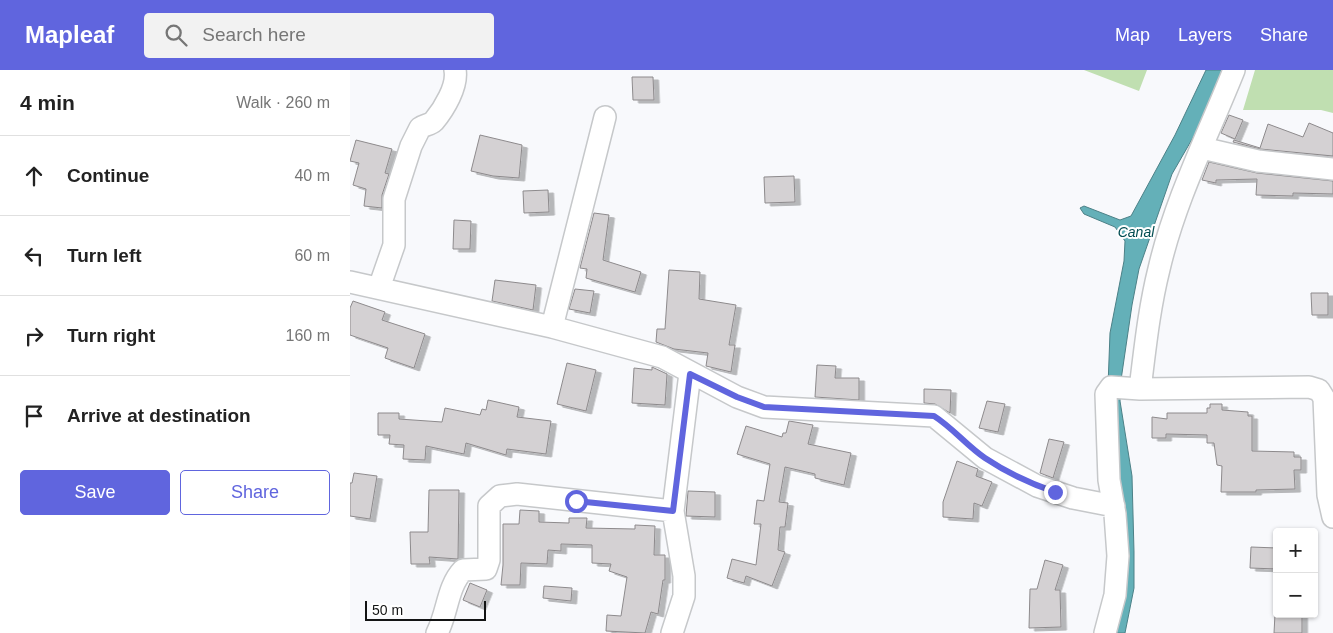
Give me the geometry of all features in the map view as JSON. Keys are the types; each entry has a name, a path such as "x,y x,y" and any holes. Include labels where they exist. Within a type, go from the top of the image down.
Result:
{"street":[{"path":"379,288 394,245 394,199 411,146 420,128 433,122 448,100 457,77 455,70"},
{"path":"1126,388 1148,322 1159,268 1178,207 1234,70"},
{"path":"552,327 605,117"},
{"path":"1202,148 1258,161 1333,169"},
{"path":"350,282 552,327 662,357 690,374 737,397 764,407 934,416 985,458 1037,486 1073,498 1114,506"},
{"path":"672,633 684,596 685,586 673,511 690,374"},
{"path":"1105,633 1115,595 1118,556 1110,480 1106,394 1126,388 1309,387 1319,390 1324,398 1328,495 1333,517"},
{"path":"437,633 444,620 454,580 463,570 486,569 489,560 489,506 500,496 517,494 673,511"}],"green space":[{"path":"1084,70 1147,70 1139,91"},
{"path":"1255,70 1333,70 1333,113 1321,110 1243,110"}],"water":[{"name":"Canal","path":"1206,70 1226,70 1217,96 1172,174 1139,269 1132,305 1121,380 1120,401 1132,476 1134,588 1125,633 1109,633 1108,386 1110,333 1124,261 1125,241 1115,227 1084,214 1080,208 1084,206 1120,220 1131,216 1175,135"}],"building":[{"path":"632,77 653,77 654,100 633,100"},
{"path":"1229,115 1243,120 1235,139 1221,133"},
{"path":"1309,123 1333,133 1333,156 1260,149 1233,142 1234,140 1260,148 1268,124 1303,137"},
{"path":"480,135 522,145 519,178 493,176 471,171"},
{"path":"356,140 392,149 385,173 389,174 382,195 382,208 364,206 366,189 353,185 359,163 350,161"},
{"path":"1209,162 1257,173 1333,181 1333,194 1293,193 1293,196 1256,195 1257,179 1216,180 1216,183 1202,180"},
{"path":"794,176 795,202 765,203 764,177"},
{"path":"548,190 549,212 524,213 523,191"},
{"path":"594,213 609,215 603,260 641,272 635,292 586,278 587,269 580,268"},
{"path":"454,220 471,221 470,249 453,249"},
{"path":"669,270 700,272 699,299 736,305 729,345 735,345 731,372 706,366 708,353 674,349 656,342 657,329 665,329"},
{"path":"495,280 536,285 533,310 492,301"},
{"path":"575,289 594,291 590,313 569,309"},
{"path":"1311,293 1328,293 1328,315 1312,315"},
{"path":"353,301 385,312 382,320 425,334 414,368 385,358 388,348 350,335 350,308"},
{"path":"567,363 596,370 586,411 557,404"},
{"path":"817,365 836,366 835,378 859,378 859,400 815,397"},
{"path":"652,367 667,374 665,405 632,403 634,368 652,370"},
{"path":"924,389 951,390 950,413 935,404 924,403"},
{"path":"488,400 519,407 517,417 551,421 546,454 507,449 506,455 466,443 464,454 426,446 425,460 403,459 404,445 389,444 390,435 378,435 378,413 399,413 399,419 442,422 445,408 480,415 482,409 486,410"},
{"path":"987,401 1005,404 998,432 979,428"},
{"path":"1210,404 1222,404 1222,410 1248,412 1248,416 1252,416 1252,451 1294,452 1294,457 1301,457 1301,470 1294,470 1295,489 1221,492 1222,466 1217,465 1214,443 1207,443 1207,435 1166,434 1166,438 1152,438 1152,417 1167,419 1167,413 1207,413 1207,408 1210,408"},
{"path":"789,421 813,425 808,444 851,453 844,485 815,478 815,474 785,467 779,502 788,503 785,527 780,527 778,550 785,552 772,586 746,576 744,583 727,578 732,559 756,565 761,524 754,524 757,500 764,501 770,464 737,454 746,426 782,437 783,433 786,433"},
{"path":"1049,439 1064,442 1053,478 1040,473"},
{"path":"957,461 978,469 976,476 992,482 982,506 974,503 973,519 943,517 943,502"},
{"path":"354,473 377,476 370,519 350,516 350,483 352,483"},
{"path":"429,490 459,490 458,559 429,557 430,564 411,564 410,532 428,532"},
{"path":"688,491 715,492 715,517 686,516"},
{"path":"520,510 539,511 539,522 569,523 569,518 587,518 586,528 635,529 635,525 655,526 654,555 665,555 665,580 663,580 658,614 651,612 645,633 606,631 607,615 621,616 627,577 609,571 611,564 592,563 592,545 561,544 561,551 548,550 547,564 521,563 520,585 501,585 503,524 519,524"},
{"path":"1251,547 1273,548 1273,569 1250,568"},
{"path":"1045,560 1063,565 1055,590 1060,590 1061,627 1029,628 1030,589 1037,589"},
{"path":"470,583 487,590 480,607 463,600"},
{"path":"544,586 572,588 571,601 543,598"},
{"path":"1275,618 1302,618 1302,633 1274,633"}],"route":[{"path":"576,501 673,511 690,374 737,397 764,407 821,412 860,411 934,416 985,458 1037,486 1055,492"}]}
